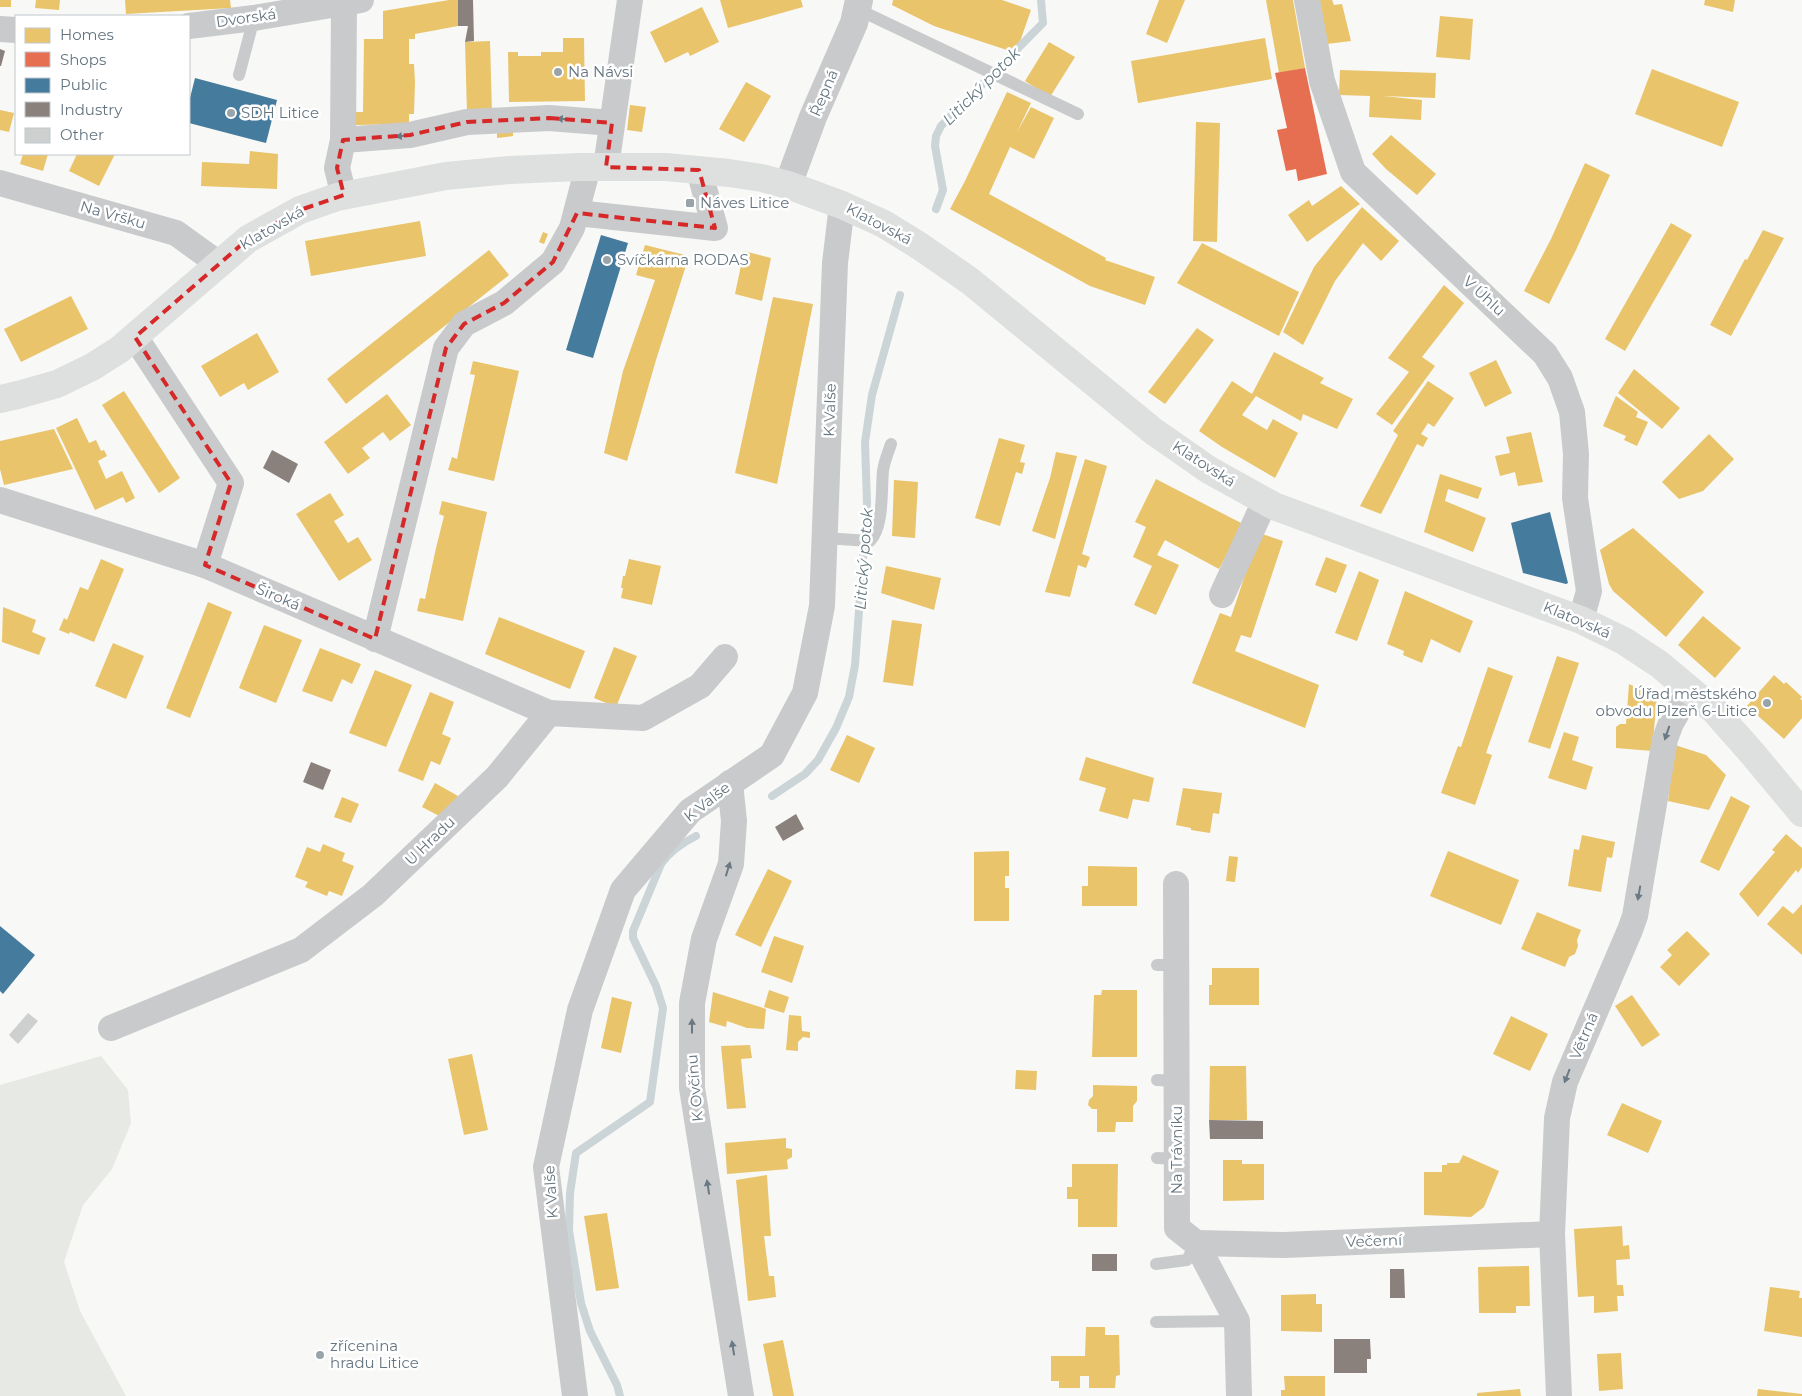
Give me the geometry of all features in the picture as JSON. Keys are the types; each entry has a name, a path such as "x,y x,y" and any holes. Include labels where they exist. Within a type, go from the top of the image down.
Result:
{"main road":[{"name":"Klatovská","path":"0,399 57,384 92,367 119,350 135,337 248,239 300,210 344,196 446,176 510,170 666,167 762,178 788,185 842,205 884,224 970,282 1153,431 1209,470 1265,501 1582,620 1624,641 1658,664 1714,710 1802,813"}],"street":[{"path":"375,639 446,348 464,324 504,303 553,262 572,228 597,167 612,123 630,0"},
{"name":"V Úhlu","path":"1307,0 1322,81 1353,172 1545,354 1560,378 1572,412 1576,454 1575,498 1589,591 1582,620"},
{"path":"344,196 337,168 343,140 353,2"},
{"name":"Dvorská","path":"190,26 353,2"},
{"name":"Řepná","path":"788,185 813,117 854,23 858,5"},
{"path":"0,29 15,30"},
{"path":"343,140 410,135 467,122 549,118 612,123"},
{"path":"577,213 715,228 700,170"},
{"name":"Na Vršku","path":"0,183 176,233 219,264"},
{"name":"K Valše","path":"575,1396 546,1167 580,1010 623,890 690,811 772,754 805,693 836,539 835,263 842,205"},
{"path":"135,337 231,483 204,565"},
{"name":"Široká","path":"0,500 204,565 549,713"},
{"path":"1222,595 1265,501"},
{"path":"549,713 643,718 700,686 725,657"},
{"name":"Větrná","path":"1559,1396 1552,1234 1555,1134 1559,1102 1570,1068 1635,916 1665,739 1671,723 1690,690"},
{"name":"U Hradu","path":"111,1028 301,950 373,895 497,777 549,713"},
{"name":"K Ovčínu","path":"730,783 734,821 731,864 704,939 692,1003 692,1088 741,1396"},
{"name":"Na Trávníku","path":"1176,884 1167,965 1167,1159 1177,1228 1196,1243 1237,1321 1238,1396"},
{"name":"Večerní","path":"1196,1243 1284,1245 1552,1234"}],"lane":[{"path":"858,5 976,66 1078,114"},
{"path":"239,75 254,18"},
{"path":"836,539 870,541 875,536 879,521 883,468 891,444"},
{"path":"1156,1264 1187,1260 1196,1243"},
{"path":"1156,1322 1237,1321"}],"highlighted area":[{"path":"549,118 612,123 606,167 699,170 715,228 577,213 553,262 504,303 464,324 446,348 375,639 205,565 231,483 135,337 248,239 300,210 344,195 337,168 343,140 410,135 467,122"}],"shaded area":[{"path":"101,1056 128,1090 131,1123 112,1169 83,1205 64,1262 80,1311 126,1396 0,1396 0,1085"}],"building: Homes":[{"path":"0,0 11,0 11,7 0,7"},
{"path":"36,0 60,0 59,10 35,8"},
{"path":"125,0 230,0 231,8 126,14"},
{"path":"458,0 458,26 415,34 415,39 409,39 409,64 414,64 415,82 414,114 409,114 409,124 355,125 356,112 363,112 364,39 383,39 383,11"},
{"path":"720,0 801,0 803,7 728,28"},
{"path":"893,0 1002,0 1031,10 1016,53 934,26 892,5"},
{"path":"1159,0 1185,0 1167,43 1146,34"},
{"path":"1266,0 1293,0 1305,68 1279,73"},
{"path":"1317,0 1332,0 1334,5 1342,4 1351,41 1327,44"},
{"path":"1705,0 1735,0 1733,12 1704,5"},
{"path":"702,7 719,42 690,56 688,52 665,63 650,32"},
{"path":"1440,16 1473,19 1470,60 1436,57"},
{"path":"563,38 584,38 585,101 509,102 508,52 518,52 518,56 541,56 541,52 563,52"},
{"path":"1265,38 1272,79 1138,103 1131,61"},
{"path":"490,41 492,113 467,113 465,42"},
{"path":"1049,42 1075,57 1050,97 1025,81"},
{"path":"1652,69 1739,102 1722,147 1635,114"},
{"path":"1340,70 1436,73 1435,98 1383,96 1422,100 1421,120 1369,117 1370,96 1339,95"},
{"path":"746,82 771,96 744,142 719,129"},
{"path":"1007,92 1031,103 1017,132 1031,107 1054,118 1034,159 1010,147 989,194 1106,258 1105,260 1155,277 1145,305 1090,286 950,209"},
{"path":"630,105 646,107 642,132 627,130"},
{"path":"0,110 14,113 9,132 0,130"},
{"path":"1196,122 1220,123 1217,242 1193,241"},
{"path":"513,131 513,136 497,138 497,132"},
{"path":"1391,135 1436,174 1417,195 1386,169 1372,154"},
{"path":"250,151 278,154 277,189 201,186 202,162 249,164"},
{"path":"23,155 48,155 43,171 20,164"},
{"path":"77,155 114,155 99,186 69,171"},
{"path":"1585,163 1610,175 1549,304 1524,291 1551,239"},
{"path":"1341,186 1360,204 1307,242 1288,215 1309,200 1312,206"},
{"path":"1362,207 1399,241 1381,261 1363,243 1335,281 1303,345 1283,332 1314,267"},
{"path":"420,221 426,256 311,276 305,241"},
{"path":"1671,223 1692,235 1625,351 1605,339"},
{"path":"1763,230 1784,238 1731,336 1710,325 1745,259 1747,260"},
{"path":"543,232 548,234 544,244 539,242"},
{"path":"1202,243 1299,292 1279,336 1177,283"},
{"path":"645,245 689,256 627,461 604,453 623,371 655,280 636,275"},
{"path":"489,250 509,275 346,404 327,379"},
{"path":"744,251 771,258 762,301 735,294"},
{"path":"1444,285 1464,303 1422,357 1435,366 1392,425 1376,414 1409,372 1388,358"},
{"path":"71,296 88,329 21,362 4,329"},
{"path":"773,297 813,304 777,484 735,473"},
{"path":"1197,328 1214,340 1165,404 1148,392"},
{"path":"257,333 279,372 248,390 244,383 220,397 201,366"},
{"path":"1274,352 1324,378 1320,383 1353,399 1337,429 1303,414 1301,421 1256,396 1242,415 1267,430 1273,419 1298,433 1275,478 1222,447 1199,431 1232,381 1252,394"},
{"path":"1496,360 1512,393 1485,407 1469,373"},
{"path":"473,361 519,371 494,481 448,470 452,457 457,459 475,375 470,374"},
{"path":"1634,369 1680,408 1662,429 1618,393"},
{"path":"1428,381 1454,398 1434,427 1428,423 1421,434 1428,438 1423,447 1417,444 1381,514 1360,506 1398,435 1393,431"},
{"path":"124,391 180,478 159,493 102,405"},
{"path":"387,394 411,425 390,441 383,432 362,448 370,458 348,474 324,442"},
{"path":"1616,396 1638,412 1636,417 1648,422 1637,446 1624,440 1626,436 1603,426"},
{"path":"77,418 89,443 96,440 101,451 104,450 107,456 98,461 106,479 122,471 135,498 126,503 123,497 95,510 56,428"},
{"path":"54,429 73,469 4,485 0,469 0,441"},
{"path":"1531,432 1543,482 1518,486 1515,472 1500,476 1495,456 1510,453 1506,437"},
{"path":"1709,434 1734,459 1703,491 1679,499 1662,482"},
{"path":"999,438 1025,445 1020,462 1025,463 1022,474 1016,472 1000,526 975,518"},
{"path":"1056,452 1077,456 1055,539 1032,531 1050,478"},
{"path":"1085,459 1107,466 1082,554 1090,557 1086,568 1078,565 1070,597 1045,592"},
{"path":"1440,474 1482,488 1478,499 1448,489 1445,501 1486,518 1473,552 1424,532"},
{"path":"1156,479 1243,524 1219,569 1165,540 1157,555 1179,565 1156,615 1134,605 1152,566 1133,557 1146,527 1135,522"},
{"path":"894,480 918,482 915,538 892,536"},
{"path":"330,493 344,515 334,521 348,543 358,537 372,560 339,581 296,514"},
{"path":"442,501 487,512 463,621 417,611 420,598 425,599 444,516 439,514"},
{"path":"1633,528 1704,592 1666,637 1613,591 1609,584 1600,550"},
{"path":"1259,533 1283,541 1251,638 1241,635 1235,651 1319,685 1305,728 1192,683 1220,613 1231,617"},
{"path":"1326,557 1347,565 1336,593 1315,585"},
{"path":"101,559 124,569 94,642 70,632 69,634 59,630 64,618 67,620 80,587 88,590"},
{"path":"629,559 661,566 652,605 621,598 623,576 625,576"},
{"path":"886,566 941,578 934,610 881,593"},
{"path":"1359,571 1379,580 1357,641 1335,633"},
{"path":"1405,591 1473,621 1460,653 1431,639 1422,663 1403,655 1404,651 1387,644"},
{"path":"208,602 232,612 190,718 166,708"},
{"path":"3,607 36,620 32,632 46,638 39,655 2,642"},
{"path":"1703,616 1741,648 1715,678 1678,645"},
{"path":"499,617 585,651 570,689 485,654"},
{"path":"892,620 922,624 913,686 883,682"},
{"path":"264,625 302,640 276,703 239,688"},
{"path":"113,643 144,656 126,699 95,686"},
{"path":"614,647 637,656 616,707 594,698"},
{"path":"320,648 361,664 352,684 342,679 332,702 302,691"},
{"path":"1557,656 1579,663 1550,749 1528,742"},
{"path":"1488,667 1513,676 1486,753 1492,755 1475,805 1441,793 1458,746 1461,747"},
{"path":"375,670 412,685 386,747 349,733"},
{"path":"1774,675 1784,684 1786,682 1802,697 1800,699 1802,700 1802,718 1784,739 1747,706"},
{"path":"1629,684 1657,697 1652,751 1616,748 1616,727 1620,724 1626,724"},
{"path":"430,692 454,702 442,734 451,738 440,765 431,761 423,781 398,771"},
{"path":"1564,732 1579,737 1572,760 1593,767 1586,790 1548,778"},
{"path":"847,735 875,748 859,783 830,770"},
{"path":"1675,745 1706,755 1726,775 1709,810 1668,801"},
{"path":"1086,757 1154,778 1149,802 1133,799 1128,819 1099,811 1106,788 1079,780"},
{"path":"435,783 458,796 445,819 422,807"},
{"path":"1183,788 1222,793 1219,814 1213,813 1210,833 1176,825"},
{"path":"1731,796 1750,806 1719,871 1700,862"},
{"path":"342,797 359,804 351,823 334,817"},
{"path":"1786,834 1802,848 1802,867 1798,873 1796,870 1758,917 1739,894 1775,852 1772,850"},
{"path":"1582,835 1615,842 1612,858 1607,857 1601,892 1568,886 1574,849 1579,850"},
{"path":"323,844 345,853 342,861 354,866 342,896 329,891 327,896 305,887 308,882 295,877 307,847 320,852"},
{"path":"1009,851 1009,876 1005,876 1005,888 1009,888 1009,921 974,921 974,852"},
{"path":"1448,851 1519,880 1501,925 1430,896"},
{"path":"1229,856 1238,857 1235,882 1226,881"},
{"path":"1088,866 1137,867 1137,906 1082,906 1082,886 1088,886"},
{"path":"768,869 792,881 761,947 735,935"},
{"path":"1802,904 1802,955 1767,924 1783,906 1793,914"},
{"path":"1537,912 1581,930 1575,954 1569,957 1565,967 1521,949"},
{"path":"1687,931 1710,954 1679,986 1660,967 1672,955 1667,950"},
{"path":"774,936 804,946 792,983 761,972"},
{"path":"1212,968 1259,968 1259,1005 1209,1005 1209,985 1212,985"},
{"path":"769,990 789,997 784,1013 764,1007"},
{"path":"1102,990 1137,990 1137,1057 1092,1057 1094,995 1101,995"},
{"path":"713,992 766,1009 764,1029 747,1028 727,1021 726,1027 709,1022"},
{"path":"1632,995 1660,1035 1642,1047 1615,1006"},
{"path":"612,997 632,1002 621,1053 601,1048"},
{"path":"789,1015 801,1016 802,1031 810,1032 810,1038 803,1037 798,1042 798,1051 786,1050"},
{"path":"1511,1016 1548,1034 1530,1071 1493,1054"},
{"path":"750,1045 752,1058 741,1059 746,1108 727,1109 721,1046"},
{"path":"472,1054 488,1130 464,1135 448,1059"},
{"path":"1210,1066 1246,1066 1247,1120 1209,1120"},
{"path":"1016,1070 1037,1071 1036,1090 1015,1089"},
{"path":"1093,1085 1137,1086 1137,1101 1133,1106 1133,1122 1116,1122 1115,1132 1097,1132 1097,1109 1092,1109 1088,1105 1089,1100 1093,1096"},
{"path":"1622,1103 1662,1121 1648,1153 1607,1135"},
{"path":"786,1138 786,1148 792,1149 792,1157 787,1160 788,1169 727,1174 725,1143"},
{"path":"1463,1155 1499,1171 1484,1207 1471,1217 1424,1215 1424,1172 1442,1172 1442,1165 1459,1163"},
{"path":"1223,1160 1242,1160 1242,1164 1264,1164 1264,1200 1223,1201"},
{"path":"1072,1164 1118,1164 1117,1227 1078,1227 1078,1199 1067,1199 1067,1187 1072,1187"},
{"path":"767,1175 771,1236 764,1236 769,1276 774,1276 776,1297 748,1301 736,1180"},
{"path":"607,1213 619,1288 596,1291 584,1216"},
{"path":"1622,1226 1623,1246 1629,1245 1630,1259 1616,1260 1617,1285 1623,1285 1624,1296 1617,1296 1618,1311 1594,1313 1594,1296 1578,1297 1574,1229"},
{"path":"1529,1266 1530,1306 1516,1306 1516,1313 1479,1313 1478,1267"},
{"path":"1770,1287 1800,1291 1799,1298 1802,1298 1802,1337 1764,1331"},
{"path":"1316,1294 1316,1304 1322,1304 1322,1332 1281,1331 1281,1295"},
{"path":"1086,1327 1105,1327 1105,1335 1119,1335 1120,1375 1116,1376 1115,1388 1089,1388 1089,1376 1080,1376 1080,1388 1059,1388 1059,1381 1051,1381 1051,1356 1085,1356"},
{"path":"783,1340 794,1396 773,1396 763,1344"},
{"path":"1621,1353 1623,1389 1599,1391 1597,1354"},
{"path":"1284,1376 1325,1376 1325,1396 1281,1396 1281,1390 1285,1390"},
{"path":"1520,1389 1521,1396 1477,1396 1477,1393"},
{"path":"1758,1389 1802,1394 1802,1396 1757,1396"}],"building: Shops":[{"path":"1305,68 1327,174 1298,181 1296,169 1286,171 1277,130 1287,128 1275,73"}],"building: Public":[{"name":"SDH Litice","path":"195,78 277,100 266,143 190,123 190,98"},
{"path":"601,235 628,243 593,358 566,350"},
{"path":"1550,512 1568,583 1566,584 1523,573 1511,523"},
{"path":"0,926 35,955 3,994 0,991"}],"building: Industry":[{"path":"458,0 473,0 474,41 465,42 468,26 458,26"},
{"path":"0,49 5,51 1,66 0,66"},
{"path":"272,450 298,464 289,483 263,468"},
{"path":"311,762 331,770 323,790 303,782"},
{"path":"796,814 804,829 783,841 775,827"},
{"path":"1209,1120 1263,1121 1263,1139 1210,1139"},
{"path":"1092,1254 1117,1254 1117,1271 1092,1271"},
{"path":"1390,1269 1404,1269 1405,1298 1390,1298"},
{"path":"1334,1339 1370,1339 1371,1359 1367,1359 1367,1373 1334,1373"}],"building: Other":[{"path":"28,1013 38,1021 18,1044 9,1035"}],"waterway":[{"name":"Litický potok","path":"936,209 943,190 935,146 936,136 941,126 1043,23 1041,0"},
{"name":"Litický potok","path":"772,796 805,774 818,760 836,728 849,697 855,665 867,503 865,442 872,395 900,295"},
{"name":"Litický potok","path":"620,1396 617,1385 590,1331 581,1303 569,1231 570,1193 576,1153 650,1102 663,1008 656,986 633,938 633,931 661,864 668,855 696,836"}],"place":[{"name":"Na Návsi","path":"558,72"},
{"name":"SDH Litice","path":"231,113"},
{"name":"Náves Litice","path":"690,203"},
{"name":"Svíčkárna RODAS","path":"607,260"},
{"name":"Úřad městského obvodu Plzeň 6-Litice","path":"1767,703"},
{"name":"zřícenina hradu Litice","path":"320,1355"}]}
